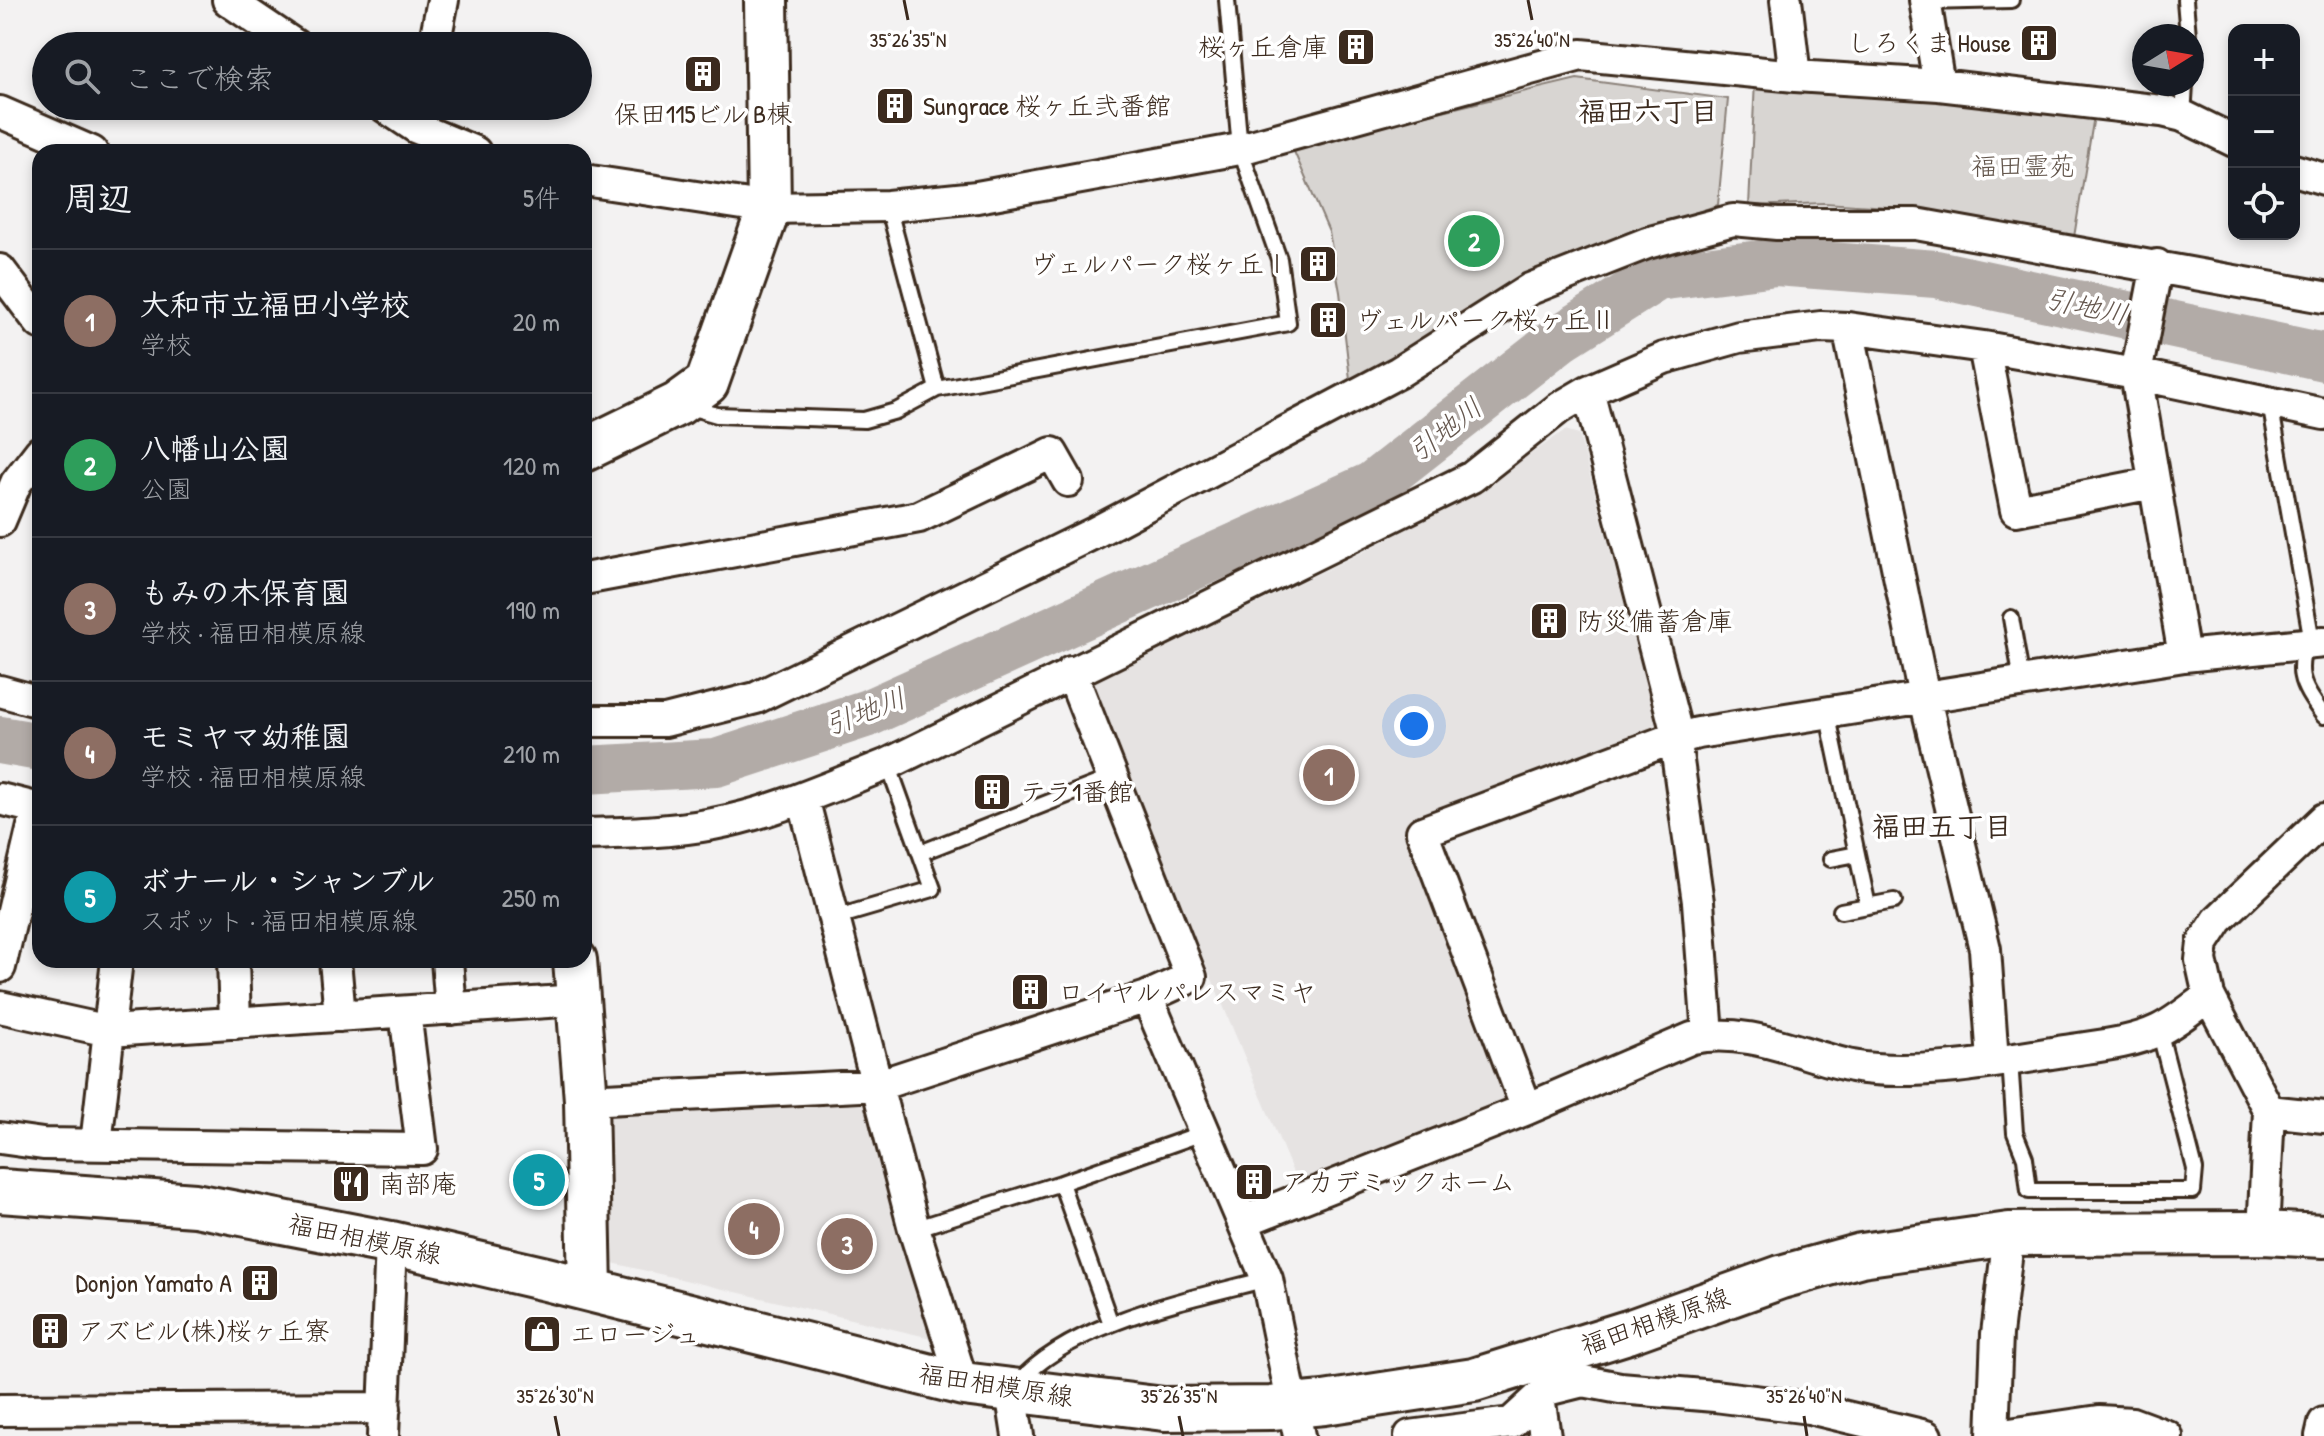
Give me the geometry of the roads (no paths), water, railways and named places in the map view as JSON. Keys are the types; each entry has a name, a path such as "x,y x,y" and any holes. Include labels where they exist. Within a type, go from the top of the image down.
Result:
{"street":[{"path":"228,0 275,32"},
{"path":"437,32 443,0"},
{"path":"592,446 678,404 707,383 769,208 766,0"},
{"path":"1786,0 1795,76"},
{"path":"1925,1 1939,85"},
{"path":"592,181 769,208 888,206 977,197 1240,149 1581,55 1795,76 1939,85 2162,111 2183,116 2228,138"},
{"path":"0,112 74,144"},
{"path":"417,129 455,144"},
{"path":"2300,172 2324,179"},
{"path":"592,721 665,721 756,698 1094,533 1399,372 1530,289 1647,243 1733,220 1777,224 1916,224 2324,297"},
{"path":"2157,265 2136,374 2184,656"},
{"path":"0,270 32,312"},
{"path":"592,834 671,830 716,824 803,798 888,764 1472,477 1559,408 1588,391 1664,358 1739,337 1821,327 1848,328 1984,347 2136,374 2324,414"},
{"path":"1848,328 1925,696 1985,949 2001,1061"},
{"path":"1984,347 2016,510 2153,483"},
{"path":"1588,391 1678,738 1677,754 1698,902 1708,1035"},
{"path":"592,578 919,517 1052,453 1068,481"},
{"path":"0,521 8,472 32,457"},
{"path":"1527,1109 1422,832 1678,738 2184,656 2315,642"},
{"path":"586,1100 879,1085 1147,997 1191,977 1071,672"},
{"path":"0,691 32,700"},
{"path":"803,798 914,1229 963,1384"},
{"path":"0,799 32,807"},
{"path":"2263,1233 2269,1111 2209,996 2201,960 2203,943 2218,920 2324,819"},
{"path":"0,967 32,834"},
{"path":"96,1144 116,968"},
{"path":"233,968 235,1023"},
{"path":"336,968 340,1016"},
{"path":"448,968 451,1009"},
{"path":"0,1007 109,1031 451,1009 576,980 586,1100 590,1290"},
{"path":"1244,1221 1527,1109 1692,1038 1708,1035 1749,1036 1853,1066 1901,1071 2001,1061 2119,1043 2159,1030 2209,996"},
{"path":"1147,997 1267,1279 1297,1421"},
{"path":"0,1138 43,1144 422,1149 405,1012"},
{"path":"2269,1111 2324,1117"},
{"name":"福田相模原線","path":"0,1191 195,1205 391,1243 963,1384 1164,1409 1297,1421 1474,1380 1628,1332 1781,1277 1861,1255 2009,1234 2263,1233 2324,1236"},
{"path":"2009,1234 1997,1334 1994,1436 2099,1421 2167,1436"},
{"path":"2,1412 384,1422 391,1243"},
{"path":"1410,1436 1511,1423 1547,1390 1583,1381 1620,1388 1809,1408 1926,1436"},
{"path":"1011,1391 1018,1436"},
{"path":"1539,1397 1545,1436"},
{"path":"2321,1436 2324,1423"}],"lane":[{"path":"678,404 717,415 864,420 896,411 937,389 1288,323 1279,259 1240,149 1227,0"},
{"path":"1925,1 2011,0"},
{"path":"2185,0 2187,24"},
{"path":"2183,116 2184,96"},
{"path":"888,206 937,389"},
{"path":"2270,403 2310,630 2315,642 2299,660 2305,690 2324,716"},
{"path":"2011,618 2022,681"},
{"path":"1827,712 1868,906"},
{"path":"834,918 933,889 888,764"},
{"path":"920,853 1111,778"},
{"path":"1831,859 1857,854"},
{"path":"1841,911 1894,901"},
{"path":"2001,1061 2015,1133 2025,1158 2029,1191 2193,1191 2195,1169 2159,1030"},
{"path":"914,1229 1061,1183 1203,1133"},
{"path":"1061,1183 1111,1324"},
{"path":"1011,1391 1027,1372 1053,1351 1111,1324 1175,1303 1267,1279"}],"waterway":[{"name":"引地川","path":"592,770 716,763 868,713 1373,485 1562,337 1657,277 1776,262 1936,274 2324,357"},
{"name":"引地川","path":"0,740 32,746"}],"place":[{"name":"しろくま House","path":"2039,43"},
{"name":"桜ヶ丘倉庫","path":"1356,47"},
{"name":"保田115ビル B棟","path":"703,74"},
{"name":"Sungrace 桜ヶ丘弐番館","path":"895,106"},
{"name":"八幡山公園","path":"1474,241"},
{"name":"ヴェルパーク桜ヶ丘Ⅰ","path":"1318,264"},
{"name":"ヴェルパーク桜ヶ丘Ⅱ","path":"1328,320"},
{"name":"防災備蓄倉庫","path":"1549,621"},
{"name":"大和市立福田小学校","path":"1329,775"},
{"name":"テラ1番館","path":"992,792"},
{"name":"ロイヤルパレスマミヤ","path":"1030,992"},
{"name":"ボナール・シャンブル","path":"539,1180"},
{"name":"アカデミックホーム","path":"1254,1182"},
{"name":"南部庵","path":"351,1184"},
{"name":"モミヤマ幼稚園","path":"754,1229"},
{"name":"もみの木保育園","path":"847,1244"},
{"name":"Donjon Yamato A","path":"260,1283"},
{"name":"アズビル(株)桜ヶ丘寮","path":"50,1331"},
{"name":"エロージュ","path":"542,1334"}],"district":[{"name":"福田六丁目","path":"1648,111"},
{"name":"福田五丁目","path":"1942,826"}],"park label":[{"name":"福田霊苑","path":"2023,166"}]}
